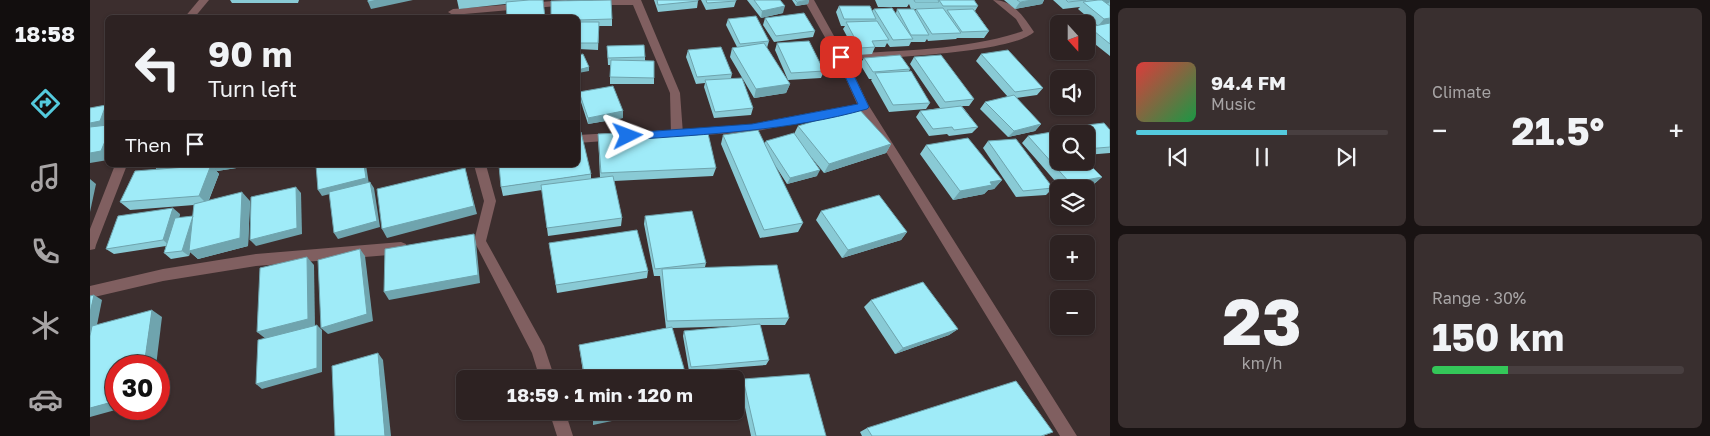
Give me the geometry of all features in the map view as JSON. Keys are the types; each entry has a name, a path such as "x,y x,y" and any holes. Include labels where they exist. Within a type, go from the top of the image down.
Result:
{"street":[{"path":"191,15 204,0"},
{"path":"451,0 453,15 535,4 636,1 676,93 673,134 752,128 864,107"},
{"path":"809,0 841,57 864,107 1070,436"},
{"path":"841,57 908,53 997,43 1029,32 1019,17 998,0"},
{"path":"580,139 623,136"},
{"path":"90,245 120,167"},
{"path":"481,167 490,201 475,242 539,351 545,370"},
{"path":"90,292 163,275 256,260 412,247"},
{"path":"560,420 565,436"}],"building":[{"path":"543,0 545,15 507,15 506,2"},
{"path":"611,0 612,19 580,20 580,15 551,15 551,1"},
{"path":"657,0 698,0 698,1 658,5"},
{"path":"706,0 736,0 736,1 707,3"},
{"path":"754,0 780,0 785,6 762,11"},
{"path":"914,0 938,0 939,2 915,2"},
{"path":"939,0 974,0 978,6 943,6"},
{"path":"1066,0 1086,0 1068,2"},
{"path":"1102,0 1110,6 1110,18 1104,19 1083,2"},
{"path":"839,6 870,6 876,19 844,19"},
{"path":"892,8 913,39 893,40 874,9"},
{"path":"943,8 961,33 932,34 916,9"},
{"path":"897,9 914,9 929,35 911,35"},
{"path":"973,9 989,31 962,32 947,10"},
{"path":"804,13 815,31 776,36 765,18"},
{"path":"756,16 769,41 740,44 728,19"},
{"path":"877,21 889,40 872,41 875,47 860,48 846,22"},
{"path":"580,22 599,22 598,43 580,43"},
{"path":"1110,23 1110,44 1095,32 1095,26"},
{"path":"809,41 824,71 791,73 777,43"},
{"path":"764,43 790,84 756,89 732,48"},
{"path":"644,45 645,57 608,58 607,46"},
{"path":"721,47 732,74 697,77 688,50"},
{"path":"1008,50 1043,88 1015,92 981,54"},
{"path":"583,54 589,67 580,69 580,55"},
{"path":"900,55 910,69 873,72 864,58"},
{"path":"941,55 974,99 945,102 914,57"},
{"path":"611,60 654,61 654,78 610,77"},
{"path":"911,71 930,103 893,105 875,73"},
{"path":"742,78 753,108 715,112 705,80"},
{"path":"613,86 623,111 588,118 580,92"},
{"path":"1014,95 1041,124 1014,131 985,102"},
{"path":"105,105 100,121 90,123 90,108"},
{"path":"961,106 978,127 954,130 952,127 933,129 920,111"},
{"path":"858,108 891,144 829,164 798,126"},
{"path":"1104,123 1110,130 1110,147 1095,148 1095,125 1087,125"},
{"path":"105,125 105,141 101,151 90,153 90,127"},
{"path":"707,129 716,168 601,173 598,134"},
{"path":"758,130 803,223 764,230 723,135"},
{"path":"581,132 591,174 501,187 499,167 580,167"},
{"path":"1050,132 1050,161 1028,136"},
{"path":"794,133 820,170 790,178 766,141"},
{"path":"968,138 1002,180 990,182 992,185 960,191 926,145"},
{"path":"1016,139 1050,184 1050,188 1023,191 988,141"},
{"path":"210,167 199,196 120,202 135,171"},
{"path":"316,167 364,167 366,178 318,190"},
{"path":"465,168 474,206 382,229 377,189"},
{"path":"1058,170 1095,170 1102,177 1086,180 1067,180"},
{"path":"613,176 622,218 547,228 541,185"},
{"path":"370,182 377,221 334,233 329,192"},
{"path":"296,187 297,228 250,240 251,197"},
{"path":"242,192 240,238 189,251 194,204"},
{"path":"879,195 907,232 848,250 821,211"},
{"path":"173,208 163,240 106,249 118,216"},
{"path":"692,211 706,263 655,269 645,216"},
{"path":"193,216 182,251 164,253 175,218"},
{"path":"637,230 648,271 556,285 549,243"},
{"path":"474,234 478,275 384,292 385,249"},
{"path":"360,249 367,314 321,328 318,260"},
{"path":"307,257 308,319 257,332 260,268"},
{"path":"777,265 789,318 667,321 662,269"},
{"path":"923,282 958,329 903,348 871,300"},
{"path":"94,295 90,313 90,296"},
{"path":"152,310 146,355 105,355 105,404 90,408 90,336 92,326"},
{"path":"760,324 769,360 691,367 684,331"},
{"path":"317,325 317,368 256,384 258,340"},
{"path":"672,327 684,370 583,370 579,345"},
{"path":"378,353 385,436 335,436 332,366"},
{"path":"809,374 826,436 756,436 744,379"},
{"path":"1016,381 1053,432 1041,436 872,436 867,428"}],"route":[{"path":"628,136 752,128 864,107 841,57"}]}
